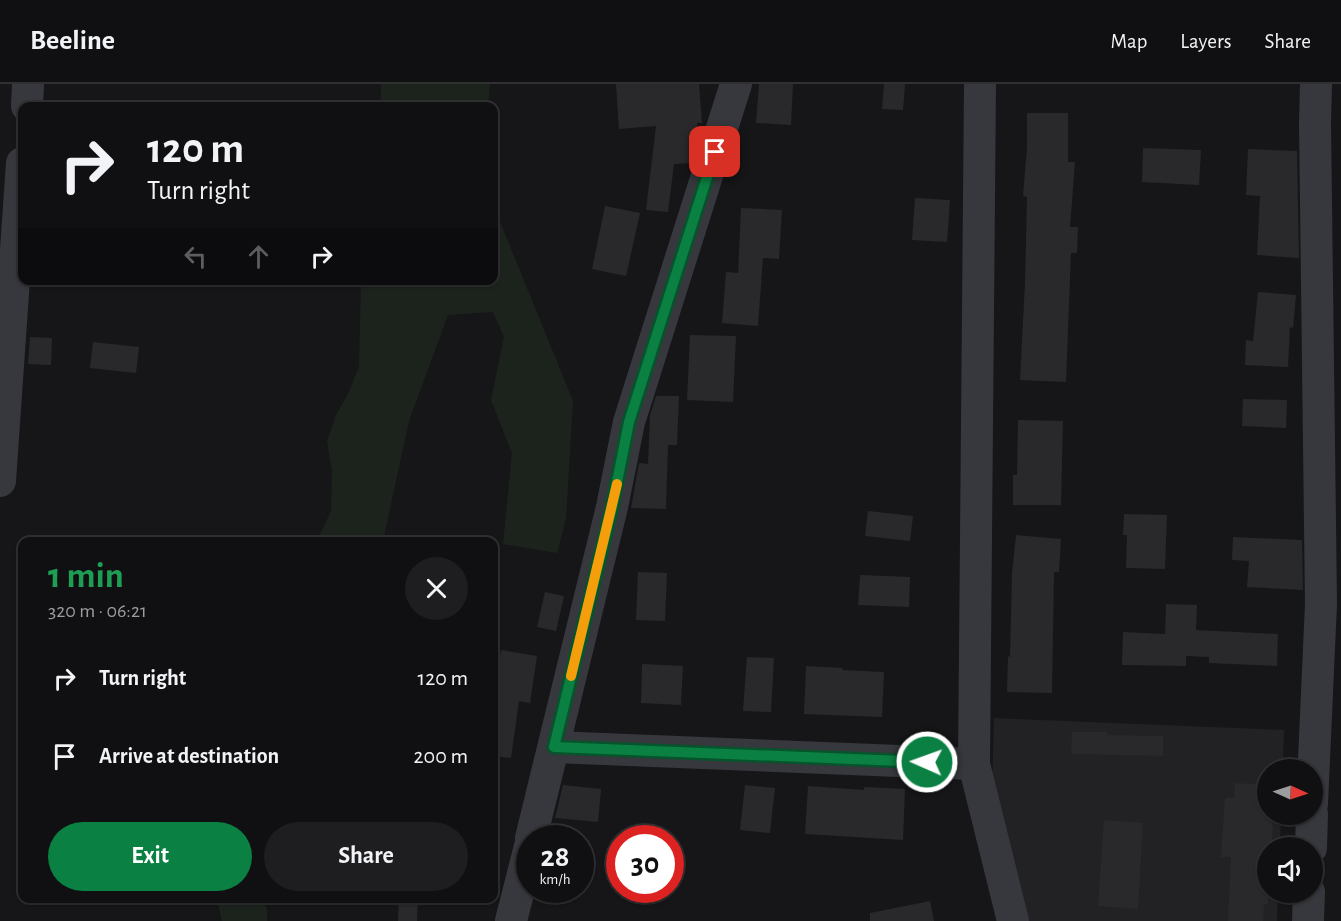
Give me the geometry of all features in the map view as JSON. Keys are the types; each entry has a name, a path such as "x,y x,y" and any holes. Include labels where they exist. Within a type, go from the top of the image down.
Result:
{"street":[{"path":"27,102 28,84"},
{"path":"534,825 612,507 629,422 736,84"},
{"path":"980,84 974,764 1013,921"},
{"path":"1316,84 1328,123 1331,604 1316,759"},
{"path":"0,482 18,221"},
{"path":"554,747 974,764"},
{"path":"511,921 516,901"},
{"path":"1308,921 1309,903"}],"shaded area":[{"path":"381,84 490,84 488,102 381,102"},
{"path":"498,217 573,401 566,519 557,553 503,544 512,453 491,400 504,337 493,312 448,315 409,421 384,537 319,537 331,511 332,471 327,441 336,415 349,392 359,366 361,285 498,285"},
{"path":"994,718 1284,730 1283,759 1257,759 1257,825 1281,825 1280,837 1257,837 1257,903 1278,903 1277,921 1027,921 992,789"},
{"path":"218,903 264,903 267,910 267,921 222,921"}],"building":[{"path":"616,84 699,84 702,123 697,123 698,143 692,163 674,164 668,212 646,210 656,126 619,129"},
{"path":"759,84 793,84 791,125 756,123"},
{"path":"884,84 905,84 903,110 882,109"},
{"path":"1027,113 1068,113 1068,162 1075,162 1070,227 1078,227 1077,253 1071,253 1066,382 1020,380 1025,282 1027,197 1023,196"},
{"path":"1143,148 1201,150 1199,185 1142,182"},
{"path":"1248,149 1297,151 1299,258 1257,255 1260,196 1246,195"},
{"path":"915,198 950,200 947,242 912,240"},
{"path":"605,206 640,213 626,276 592,269"},
{"path":"741,208 782,210 779,259 763,258 758,326 722,323 726,272 738,273"},
{"path":"1258,292 1296,295 1293,328 1290,327 1288,367 1245,365 1246,340 1253,341"},
{"path":"690,335 736,336 733,402 687,400"},
{"path":"30,337 52,338 51,365 28,364"},
{"path":"93,342 139,347 136,373 90,368"},
{"path":"656,396 679,396 677,445 668,445 666,509 631,508 639,463 648,464 650,415"},
{"path":"1243,399 1287,400 1286,428 1242,426"},
{"path":"1018,420 1063,421 1061,505 1013,505 1013,475 1017,475"},
{"path":"868,511 913,516 910,541 865,536"},
{"path":"1124,514 1167,515 1165,569 1126,568 1127,535 1123,535"},
{"path":"1016,535 1061,539 1059,572 1054,572 1052,693 1007,692"},
{"path":"1233,537 1302,540 1303,590 1247,587 1249,561 1232,560"},
{"path":"638,572 667,573 665,621 636,620"},
{"path":"860,575 910,577 909,607 858,605"},
{"path":"545,592 564,596 556,631 537,627"},
{"path":"1166,604 1197,605 1196,630 1278,634 1277,666 1209,663 1209,657 1186,656 1186,666 1122,665 1123,632 1165,634"},
{"path":"501,650 537,656 530,703 519,701 511,758 498,756 498,668"},
{"path":"747,657 774,658 771,712 743,711"},
{"path":"642,664 683,666 681,705 641,703"},
{"path":"806,666 884,672 882,717 804,714"},
{"path":"1072,732 1163,736 1163,756 1071,754"},
{"path":"1235,783 1257,784 1257,825 1273,825 1272,837 1257,837 1257,903 1268,903 1264,904 1263,921 1228,921 1231,857 1221,857 1225,798 1234,798"},
{"path":"563,785 601,789 598,822 555,818"},
{"path":"745,785 775,788 770,833 740,830"},
{"path":"808,786 864,790 864,787 905,789 903,840 805,834"},
{"path":"1104,820 1143,823 1138,909 1098,906"},
{"path":"930,901 934,921 870,921 870,913"},
{"path":"399,903 418,903 417,921 398,921"}],"slow traffic":[{"path":"571,676 617,484"}],"route":[{"path":"715,152 629,422 612,507 554,747 927,762"}]}
